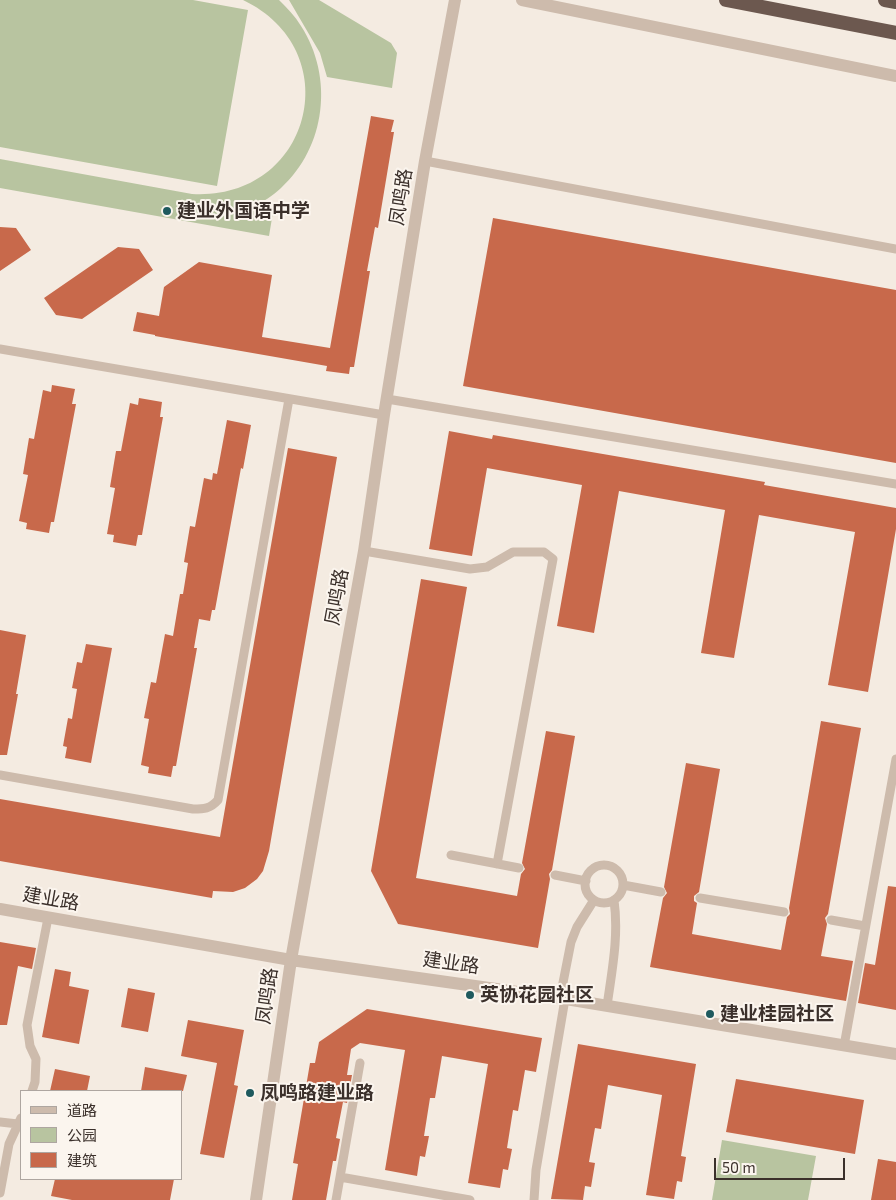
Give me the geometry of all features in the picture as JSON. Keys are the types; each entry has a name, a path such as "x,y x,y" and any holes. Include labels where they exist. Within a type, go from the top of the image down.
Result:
{"highway":[{"path":"726,0 896,33"},
{"path":"885,0 896,2"}],"street":[{"name":"凤鸣路","path":"256,1200 292,960 364,551 386,399 425,161 455,0"},
{"path":"522,0 896,76"},
{"name":"建业路","path":"0,908 292,960 563,998 896,1054"}],"lane":[{"path":"425,161 896,249"},
{"path":"0,349 384,416"},
{"path":"0,775 192,809 211,807 218,800 289,399"},
{"path":"386,399 896,484"},
{"path":"364,551 470,569 487,567 513,552 544,552 553,559 497,864"},
{"path":"844,1046 896,759"},
{"path":"451,855 519,868"},
{"path":"607,865 618,870 622,876 623,885 619,896 607,903 594,900 586,888 586,881 588,874 593,868 607,865"},
{"path":"555,875 586,881"},
{"path":"623,885 661,892"},
{"path":"700,898 784,912"},
{"path":"534,1200 536,1170 571,942 577,927 594,900"},
{"path":"607,1006 616,942 617,925 614,900"},
{"path":"32,1090 35,1082 36,1059 30,1046 27,1024 48,918"},
{"path":"831,920 865,926"},
{"path":"336,1200 360,1063"},
{"path":"0,1122 20,1121 9,1144 0,1193"},
{"path":"340,1177 470,1200"}],"green space":[{"path":"0,0 193,0 248,10 217,186 0,147"},
{"path":"243,0 279,0 291,12 301,26 311,46 318,67 321,89 320,111 316,132 308,153 281,188 253,208 273,212 269,236 0,188 0,159 192,194 233,190 265,174 289,149 302,119 305,86 297,53 276,23"},
{"path":"289,0 319,0 391,43 397,53 392,88 327,77 320,53"},
{"path":"722,1140 816,1156 808,1200 712,1200"}],"building":[{"path":"371,116 394,120 391,132 394,132 378,228 375,227 367,271 370,271 354,367 350,367 349,374 326,371 327,366 133,331 137,312 159,316 164,287 199,262 272,275 262,337 330,348"},
{"path":"493,218 896,290 896,463 463,386"},
{"path":"0,227 16,228 31,250 0,271"},
{"path":"118,247 139,249 153,270 82,319 56,315 44,298"},
{"path":"52,385 75,389 72,404 76,404 54,522 51,522 49,533 26,529 27,523 19,521 28,475 23,474 29,438 34,439 43,390 51,392"},
{"path":"139,398 162,402 160,417 163,417 142,535 138,535 136,546 113,542 114,535 107,534 115,488 110,487 116,451 121,451 130,403 138,405"},
{"path":"227,420 251,425 243,469 241,468 215,610 212,610 210,621 199,619 194,648 197,648 176,766 173,766 171,777 148,773 149,767 141,765 149,719 144,718 151,682 156,683 165,634 173,636 180,594 183,594 188,563 184,562 190,526 195,527 204,478 212,480 213,473 217,474"},
{"path":"449,431 492,439 493,435 765,482 764,485 896,508 896,529 868,692 828,685 855,532 759,515 734,658 701,653 725,510 619,491 594,633 557,626 582,485 487,468 472,556 429,549"},
{"path":"288,448 337,457 269,851 263,871 257,879 245,888 233,892 213,891 212,898 0,861 0,799 220,837"},
{"path":"421,579 467,587 416,878 517,896 521,874 525,869 522,863 546,731 575,736 552,870 549,874 550,879 538,948 398,924 371,871"},
{"path":"0,630 26,635 7,755 0,755"},
{"path":"86,644 112,648 91,763 65,758 67,747 63,746 68,718 72,719 77,689 72,688 77,662 82,663"},
{"path":"821,721 861,728 828,914 825,918 827,924 821,956 853,961 846,1001 650,967 663,898 667,893 664,887 686,763 720,769 699,892 694,896 694,901 697,903 692,934 781,950 787,917 790,914 789,908"},
{"path":"888,886 896,887 896,1010 858,1003 865,963 875,965"},
{"path":"0,942 36,948 32,969 18,966 7,1025 0,1025"},
{"path":"55,969 71,972 69,986 89,990 79,1044 42,1037"},
{"path":"128,988 155,993 148,1032 121,1027"},
{"path":"367,1009 542,1038 536,1072 525,1070 518,1111 513,1110 507,1148 512,1149 508,1170 503,1169 500,1188 468,1183 488,1064 442,1056 435,1098 430,1098 424,1136 429,1136 425,1157 420,1156 417,1176 385,1170 405,1050 360,1043 351,1049 347,1075 352,1075 347,1103 343,1102 336,1138 340,1139 336,1161 333,1161 326,1200 292,1200 298,1164 293,1163 310,1063 315,1063 319,1042"},
{"path":"188,1020 244,1030 234,1085 238,1086 224,1158 200,1154 217,1063 181,1056"},
{"path":"578,1044 696,1064 681,1156 686,1157 682,1182 677,1181 674,1199 646,1195 662,1095 608,1085 601,1129 595,1128 589,1162 595,1163 591,1187 585,1186 583,1200 551,1199"},
{"path":"145,1067 187,1075 183,1091 141,1090"},
{"path":"55,1069 90,1076 87,1090 50,1090"},
{"path":"736,1079 864,1100 855,1154 726,1132"},
{"path":"878,1159 896,1162 896,1200 871,1200"},
{"path":"55,1180 174,1180 170,1200 72,1200 51,1196"}],"place":[{"name":"建业外国语中学","path":"167,211"},
{"name":"英协花园社区","path":"470,995"},
{"name":"建业桂园社区","path":"710,1014"},
{"name":"凤鸣路建业路","path":"250,1093"}]}
